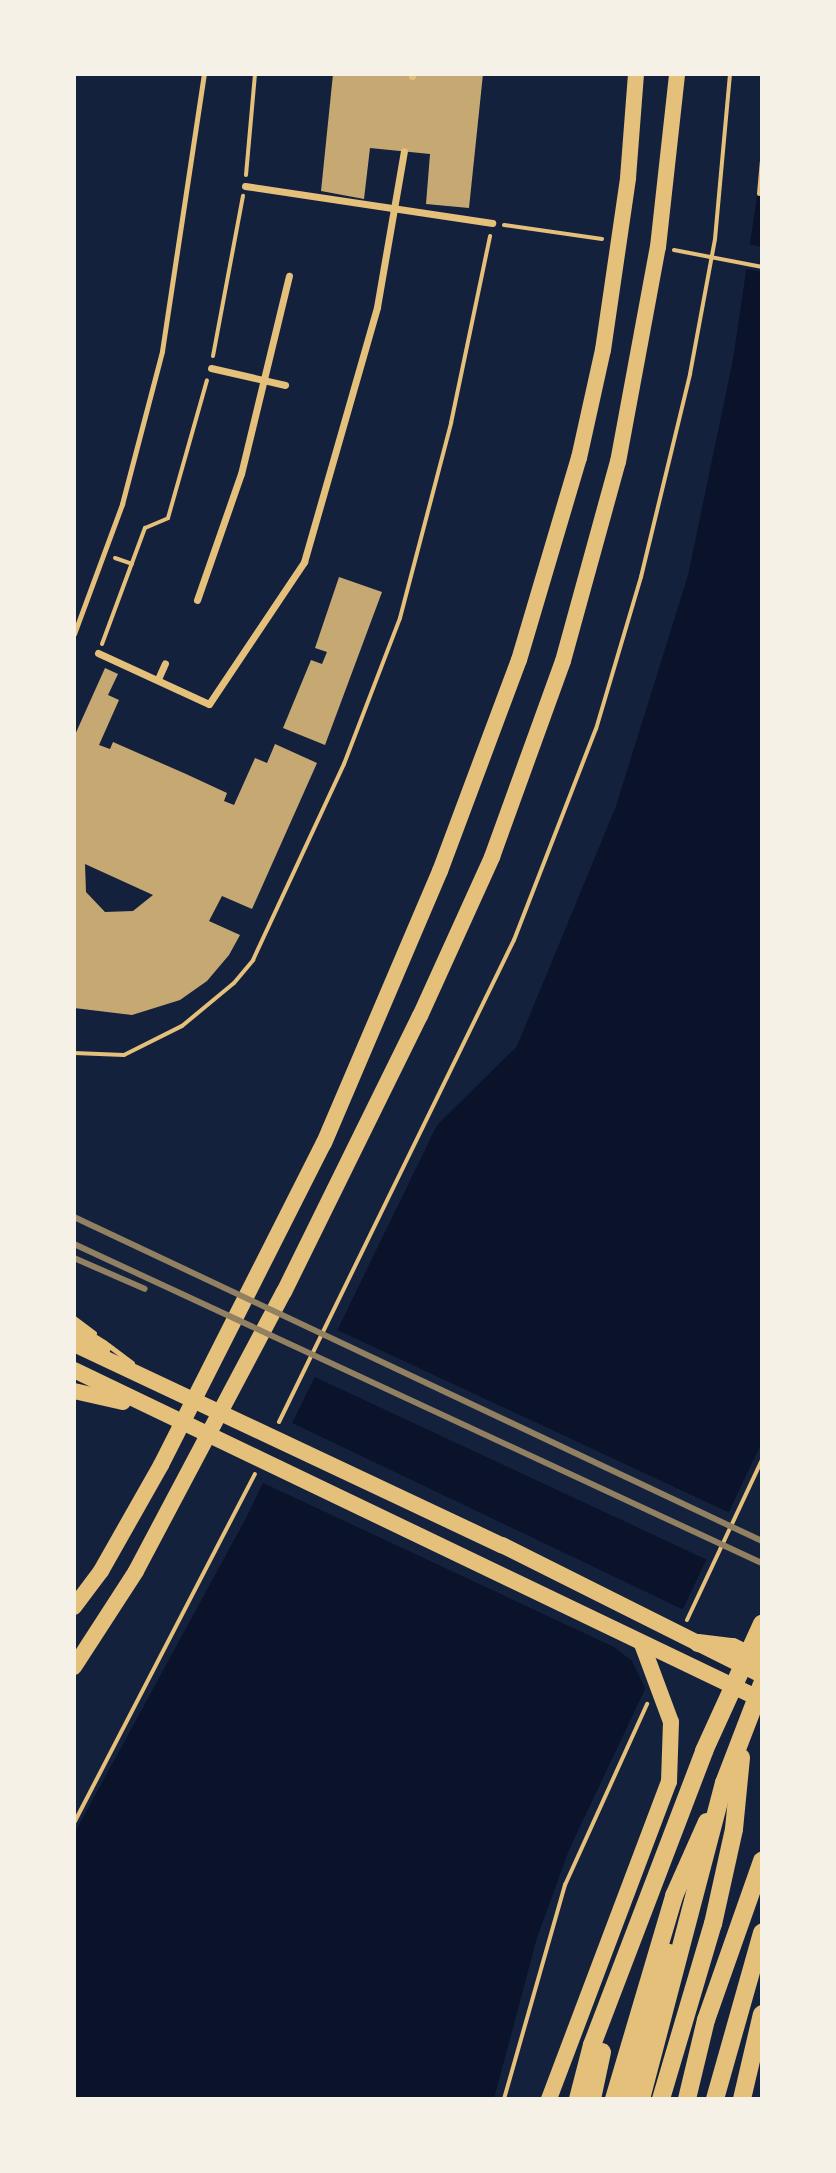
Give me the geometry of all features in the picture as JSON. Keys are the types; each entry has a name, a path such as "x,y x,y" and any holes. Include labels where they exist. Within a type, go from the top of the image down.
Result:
{"highway":[{"path":"578,2099 617,1983 704,1751 762,1624"},
{"path":"698,1643 733,1647 762,1661"},
{"path":"627,2099 724,1783 762,1684"},
{"path":"661,2099 713,1924 734,1829 743,1730"},
{"path":"614,2099 674,1896 724,1783"},
{"path":"641,2099 724,1783"},
{"path":"687,2099 706,2020 762,1861"},
{"path":"652,2099 693,1951 713,1924"},
{"path":"715,2099 762,1933"},
{"path":"592,2099 617,1983"},
{"path":"742,2099 762,2014"},
{"path":"751,2099 762,2051"}],"main road":[{"path":"74,1607 101,1571 161,1465 324,1143 440,871 514,674 579,458 603,350 628,178 636,74"},
{"path":"74,1667 136,1571 263,1333 420,1016 492,857 563,661 618,462 658,247 677,74"},
{"path":"74,1330 155,1381"},
{"path":"74,1344 762,1675"},
{"path":"74,1370 144,1407 762,1700"},
{"path":"74,1391 144,1407"},
{"path":"549,2099 660,1813 673,1747 664,1694 642,1644"}],"street":[{"path":"98,653 209,704 304,562 358,384 395,209 404,151"},
{"path":"245,186 492,223"},
{"path":"197,600 241,474 289,276"},
{"path":"211,368 285,385"},
{"path":"158,679 165,663"}],"lane":[{"path":"74,634 122,504 159,364 180,261 204,74"},
{"path":"74,1318 155,1381"}],"path":[{"path":"98,653 145,528 168,518 211,368 245,186 255,74"},
{"path":"275,1432 514,940 596,729 641,577 690,374 715,239 730,74"},
{"path":"759,194 762,162"},
{"path":"74,1053 124,1055 182,1026 234,983 253,960 344,764 408,593 451,423 492,223 604,239"},
{"path":"682,251 762,267"},
{"path":"115,558 132,564"},
{"path":"682,1630 762,1460"},
{"path":"74,1823 261,1461"},
{"path":"504,2099 565,1885 649,1702"}],"water":[{"path":"762,162 762,1442 569,1850 537,1938 494,2099 74,2099 74,1834 246,1518 437,1125 517,1046 616,806 688,575 733,359"}],"pier":[{"path":"747,244 762,247 762,272 743,268"},
{"path":"333,1328 733,1514 711,1562 311,1375"},
{"path":"288,1421 686,1611 647,1692 632,1661 614,1647 259,1481"}],"building":[{"path":"333,74 483,74 469,208 426,204 430,154 370,148 364,199 321,191"},
{"path":"339,577 382,592 325,745 283,728 311,660 322,664 327,652 315,648"},
{"path":"105,668 118,674 108,695 119,700 99,745 110,749 113,742 186,774 227,793 224,801 234,805 255,758 267,763 275,744 317,763 252,909 222,896 209,921 240,935 229,955 207,981 180,1000 132,1015 74,1008 74,737","holes":["85,864 153,895 133,911 105,912 86,892"]}],"railway":[{"path":"74,1217 762,1541"},
{"path":"74,1244 762,1563"},
{"path":"74,1258 145,1289"}]}
